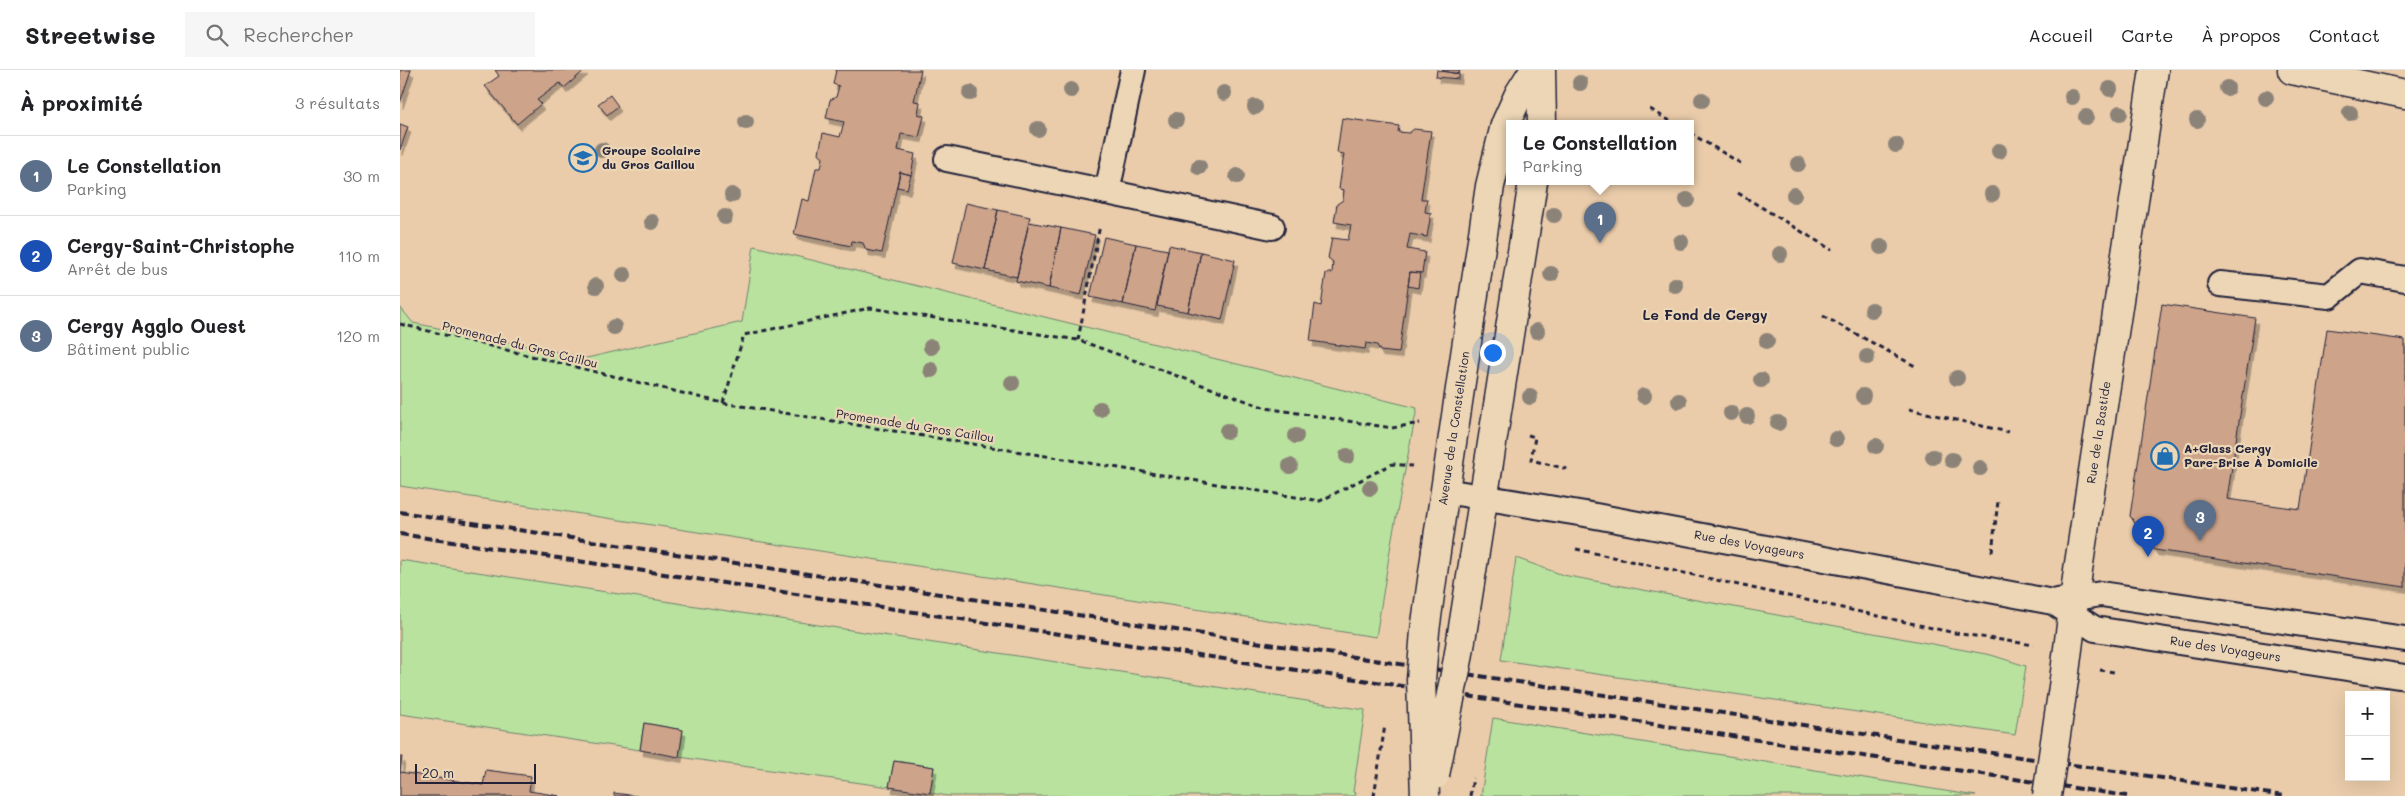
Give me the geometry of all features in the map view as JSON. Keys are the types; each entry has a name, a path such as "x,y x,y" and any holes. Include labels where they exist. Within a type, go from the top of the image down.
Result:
{"street":[{"name":"Avenue de la Constellation","path":"1507,120 1519,94 1534,70"},
{"path":"1542,70 1542,120"},
{"name":"Rue de la Bastide","path":"2046,796 2064,680 2067,605 2154,70"},
{"path":"2292,70 2367,78 2405,94"},
{"name":"Avenue de la Constellation","path":"1425,796 1421,680 1426,617 1445,491 1453,422 1490,186 1506,123"},
{"path":"1430,796 1458,660 1534,185"}],"lane":[{"path":"1107,192 1133,70"},
{"path":"946,159 1272,227"},
{"path":"2220,284 2329,296 2360,271 2405,279"},
{"name":"Rue des Voyageurs","path":"1445,491 2067,605 2101,594 2405,639"},
{"name":"Rue des Voyageurs","path":"2067,605 2095,629 2405,677"}],"path":[{"path":"1650,109 1668,120"},
{"path":"1694,135 1742,164"},
{"path":"1078,340 1107,192"},
{"path":"1738,193 1832,250"},
{"path":"723,403 744,334 870,308 1078,340 1266,408 1392,428 1426,422"},
{"path":"1823,316 1915,366"},
{"name":"Promenade du Gros Caillou","path":"400,324 723,403 1320,501 1392,464 1417,467"},
{"path":"1909,408 2008,432"},
{"path":"1526,435 1535,437 1531,460 1571,470"},
{"path":"1992,552 1998,501"},
{"path":"1571,548 1955,633 2034,645"}],"green space":[{"path":"754,246 1417,408 1392,538 1376,637 400,486 400,307 413,323 587,358 742,322"},
{"path":"1516,558 1563,575 1991,655 2026,666 2015,735 1501,660"},
{"path":"400,560 1365,710 1353,792 1356,793 1355,796 948,796 930,793 934,767 894,761 889,787 679,757 683,730 644,723 640,750 400,714"},
{"path":"1493,718 1976,796 1481,796"}],"building":[{"path":"400,70 411,70 400,103"},
{"path":"495,70 585,70 564,88 560,83 537,100 541,104 517,124 485,86 499,76"},
{"path":"836,70 921,70 914,101 920,102 918,114 924,116 919,137 901,134 898,150 915,154 911,175 900,172 882,253 866,250 863,243 852,241 851,246 794,234 802,199 809,201 816,168 821,168 823,158 819,153 823,133 840,137 844,122 826,118 830,100 836,97 839,86 833,84"},
{"path":"1437,70 1459,74 1459,79 1436,77"},
{"path":"1442,70 1460,70 1459,74"},
{"path":"610,95 618,106 607,115 598,104"},
{"path":"1342,118 1399,126 1398,132 1409,133 1414,129 1431,131 1421,199 1427,199 1425,212 1431,213 1427,237 1410,234 1407,249 1425,252 1422,273 1410,272 1399,353 1380,351 1377,345 1366,343 1365,349 1310,341 1315,304 1321,306 1326,273 1332,273 1333,262 1328,258 1332,238 1348,240 1351,225 1334,222 1337,204 1343,200 1344,190 1339,189 1344,154 1337,153"},
{"path":"400,124 408,127 400,150"},
{"path":"900,172 911,175 907,189 897,187"},
{"path":"966,203 998,210 985,270 953,263"},
{"path":"998,210 1030,217 1017,277 985,270"},
{"path":"1029,222 1061,228 1049,288 1016,281"},
{"path":"1061,228 1095,235 1081,295 1049,288"},
{"path":"1104,237 1136,244 1123,304 1090,297"},
{"path":"1136,244 1168,250 1155,311 1123,304"},
{"path":"1169,245 1201,252 1188,312 1157,306"},
{"path":"1201,252 1235,260 1222,320 1188,312"},
{"path":"1410,272 1420,273 1418,288 1408,286"},
{"path":"2162,304 2255,318 2227,499 2300,509 2327,329 2405,340 2405,587 2155,550 2130,516"},
{"path":"644,723 683,730 679,757 640,750"},
{"path":"894,761 934,767 930,793 889,787"},
{"path":"486,770 531,776 529,791 560,796 400,796 400,772 483,785"},
{"path":"614,793 637,796 614,796"}],"railway":[{"path":"400,512 1762,719 2284,796"},
{"path":"400,534 2127,796"}],"place":[{"name":"Groupe Scolaire du Gros Caillou","path":"583,158"},
{"name":"Le Constellation","path":"1600,243"},
{"name":"A+Glass Cergy Pare-Brise À Domicile","path":"2165,456"},
{"name":"Cergy Agglo Ouest","path":"2200,541"},
{"name":"Cergy-Saint-Christophe","path":"2148,557"}],"district":[{"name":"Le Fond de Cergy","path":"1705,315"}]}
